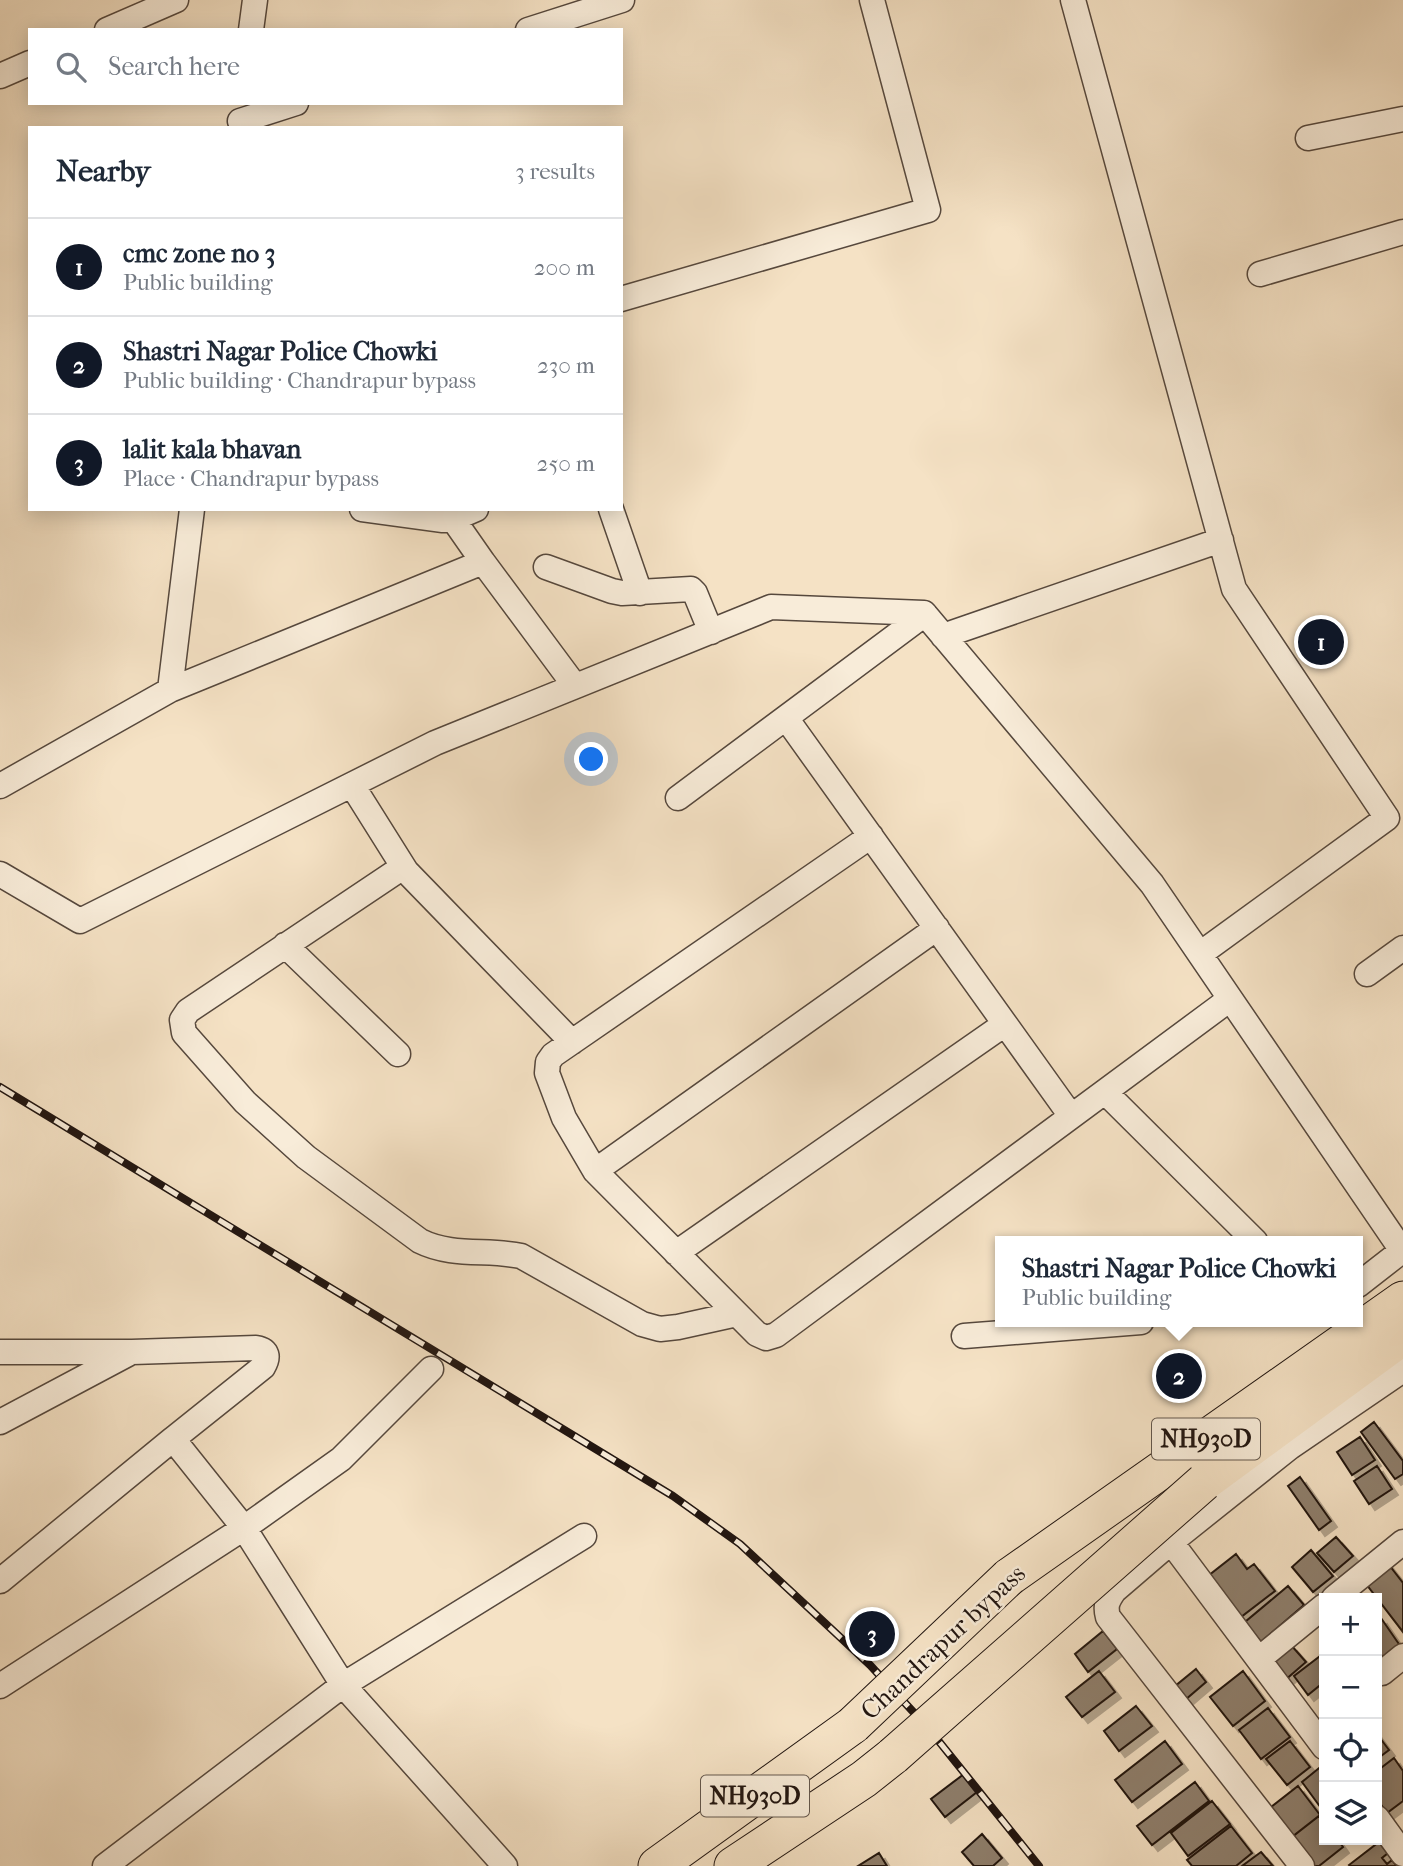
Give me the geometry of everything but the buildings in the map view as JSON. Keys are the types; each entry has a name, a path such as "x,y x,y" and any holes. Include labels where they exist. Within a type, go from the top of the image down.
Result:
{"highway":[{"name":"Chandrapur bypass","path":"1363,1319 1403,1300"},
{"name":"Chandrapur bypass","path":"657,1866 853,1726 1009,1577 1343,1329"},
{"name":"Chandrapur bypass","path":"733,1866 864,1779 1204,1482 1403,1336"}],"street":[{"path":"112,28 176,0"},
{"path":"251,28 255,0"},
{"path":"534,28 622,0"},
{"path":"623,298 928,210 872,0"},
{"path":"1073,0 1234,589 1395,812 1200,954"},
{"path":"0,76 28,64"},
{"path":"240,117 288,105"},
{"path":"1308,138 1403,119"},
{"path":"1260,274 1403,232"},
{"path":"170,690 192,511"},
{"path":"377,511 443,520 471,511"},
{"path":"612,511 640,593"},
{"path":"453,519 575,686"},
{"path":"943,636 1221,540"},
{"path":"0,786 170,690 483,562"},
{"path":"546,567 612,591 640,593 691,589 710,632"},
{"path":"0,874 80,921 435,743 771,607 924,613 1152,884 1403,1251 1363,1281"},
{"path":"678,798 925,614"},
{"path":"786,718 1072,1116"},
{"path":"352,785 403,867 572,1042"},
{"path":"871,836 553,1055 548,1062 547,1073 564,1118 595,1171 757,1334 766,1338 776,1335 1230,999"},
{"path":"403,867 188,1011 182,1020 184,1033 245,1102 306,1157 433,1248 521,1256 642,1324 660,1329 737,1314"},
{"path":"595,1171 937,928"},
{"path":"285,945 398,1054"},
{"path":"1367,974 1403,948"},
{"path":"676,1253 1005,1024"},
{"path":"1105,1092 1250,1236"},
{"path":"964,1336 1078,1327"},
{"path":"0,1352 256,1348 267,1353 268,1360 263,1367 0,1581"},
{"path":"0,1422 132,1352"},
{"path":"0,1686 244,1528 341,1459 431,1369"},
{"path":"1301,1866 1108,1617 1105,1608 1114,1591 1171,1542 1290,1447 1403,1370"},
{"path":"173,1439 244,1528 343,1685 505,1866"},
{"path":"105,1866 343,1685 584,1536"},
{"path":"1171,1542 1319,1740"},
{"path":"1340,1593 1403,1542"},
{"path":"1259,1659 1319,1610"},
{"path":"1382,1673 1403,1656"},
{"path":"1382,1825 1403,1854"}],"railway":[{"path":"0,1087 673,1496 740,1544 870,1665 929,1729 1039,1866"}],"place":[{"name":"cmc zone no 3","path":"1321,642"},
{"name":"Shastri Nagar Police Chowki","path":"1179,1376"},
{"name":"lalit kala bhavan","path":"872,1634"}]}
